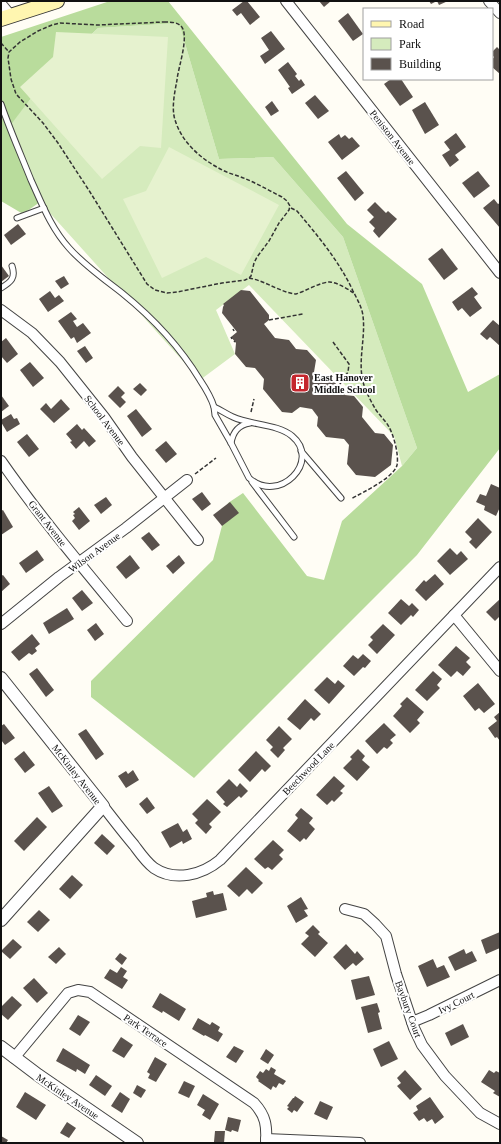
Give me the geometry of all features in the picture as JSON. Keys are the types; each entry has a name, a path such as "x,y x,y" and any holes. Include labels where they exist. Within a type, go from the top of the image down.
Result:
{"main road":[{"path":"6,18 56,1"}],"street":[{"name":"Peniston Avenue","path":"286,1 500,273"},
{"path":"489,1 500,13"},
{"path":"1,4 6,18"},
{"name":"School Avenue","path":"1,310 32,333 60,362 104,417 132,457 198,540"},
{"name":"Grant Avenue","path":"1,461 78,563 127,621"},
{"name":"Wilson Avenue","path":"1,624 59,577 188,480"},
{"name":"Beechwood Lane","path":"103,806 147,862 154,868 171,874 182,875 199,873 206,870 220,860 500,567"},
{"path":"454,616 500,670"},
{"name":"McKinley Avenue","path":"1,678 103,806 1,920"},
{"name":"Baybury Court","path":"346,909 364,914 386,936 396,974 412,1022 422,1045 445,1076 480,1114 500,1124"},
{"name":"Ivy Court","path":"412,1022 500,980"},
{"name":"Park Terrace","path":"14,1058 68,993 78,990 90,992 254,1103 263,1115 266,1141"},
{"name":"McKinley Avenue","path":"1,1047 38,1075 137,1143"},
{"path":"266,1141 360,1143"}],"lane":[{"path":"1,104 12,134 44,208 60,237 70,250 81,260 143,311 163,331 182,354 196,373 211,398 215,415 249,478 294,537"},
{"path":"17,218 44,208"},
{"path":"1,288 10,282 13,277 14,272 12,266"},
{"path":"214,407 233,417 250,423 287,432 296,440 302,451 341,498"},
{"path":"231,443 233,434 236,430 245,424 250,423"},
{"path":"249,478 253,482 264,486 276,486 287,482 293,478 299,469 302,451"}],"path":[{"path":"351,499 390,475 396,469 398,463 398,453 390,428 376,410 365,388 362,377 361,369 364,328 363,314 354,293 341,268 328,249 297,211 290,208 289,204 282,197 206,160 185,140 174,116 175,88 184,40 184,30 182,26 164,22 98,25 60,23 45,27 38,31 20,42 10,52 8,67 16,94 47,128 58,143 147,284 151,287 160,292 177,292 249,278 259,280 283,292 296,294 330,282 340,285 354,293"},
{"path":"1,44 10,52"},
{"path":"249,278 251,276 254,263 290,208"},
{"path":"268,320 303,314"},
{"path":"333,342 349,364 348,372 338,387"},
{"path":"251,412 254,399"},
{"path":"188,480 216,458"}],"green space":[{"path":"110,1 168,1 347,224 422,284 468,392 500,374 500,448 417,555 194,778 91,697 91,681 213,560 228,503 243,493 307,576 324,580 342,521 402,466 417,448 343,237 273,157 219,159 179,23 98,28 49,75 9,127 40,202 23,214 1,201 1,37"},
{"path":"179,23 219,159 273,157 343,237 417,448 402,466 394,436 249,285 216,310 235,354 200,380 40,202 8,127 50,75 98,28"},
{"path":"56,32 168,37 161,148 140,146 102,179 20,87 53,57"},
{"path":"169,147 279,205 241,275 206,257 162,278 123,199 146,191"}],"building":[{"path":"244,1 247,1 260,17 250,25 241,13 237,16 232,10"},
{"path":"319,1 331,1 324,7"},
{"path":"429,1 437,1 431,4"},
{"path":"437,1 448,1 439,5"},
{"path":"348,13 363,34 353,41 338,21"},
{"path":"271,31 285,49 265,64 260,56 269,50 261,38"},
{"path":"497,47 500,50 500,74 493,68 493,51"},
{"path":"288,62 297,74 295,76 299,81 301,79 305,85 292,94 288,88 290,87 278,70"},
{"path":"390,80 402,80 413,97 400,106 384,84"},
{"path":"315,95 329,111 318,119 305,103"},
{"path":"272,101 279,111 271,116 265,107"},
{"path":"425,102 439,125 425,134 412,110"},
{"path":"456,133 466,147 455,155 459,160 450,167 442,155 450,150 444,142"},
{"path":"339,134 341,138 345,135 349,139 352,137 360,146 342,160 328,142"},
{"path":"346,171 364,193 355,201 337,178"},
{"path":"478,171 490,186 474,198 462,183"},
{"path":"494,199 498,204 500,203 500,228 483,208"},
{"path":"375,202 386,213 388,211 397,219 379,238 373,231 375,228 369,222 374,217 367,210"},
{"path":"18,224 26,234 11,245 4,235"},
{"path":"442,248 458,269 444,280 428,259"},
{"path":"1,265 9,276 1,282"},
{"path":"64,276 69,284 61,289 55,281"},
{"path":"472,287 478,294 474,297 482,308 470,317 462,308 458,311 452,302"},
{"name":"East Hanover Middle School","path":"241,290 250,291 269,315 269,320 264,324 275,338 289,340 296,349 307,350 316,360 314,372 319,377 332,379 345,395 354,396 363,407 362,417 375,433 384,434 393,445 391,465 375,477 356,475 347,464 349,445 344,439 326,437 317,426 318,417 312,409 300,407 292,413 282,412 263,389 264,379 255,368 246,367 235,354 236,343 231,337 237,332 222,313 223,304"},
{"path":"50,291 55,298 59,295 64,301 48,312 39,299"},
{"path":"71,312 77,319 73,321 77,327 83,323 91,333 77,343 74,337 71,339 58,321"},
{"path":"493,320 500,326 500,346 490,337 487,340 480,334"},
{"path":"6,338 18,354 7,363 1,356 1,342"},
{"path":"85,346 93,358 86,363 77,351"},
{"path":"30,362 44,378 33,387 20,370"},
{"path":"140,383 147,390 141,396 133,389"},
{"path":"118,386 125,393 121,397 126,402 120,408 108,396"},
{"path":"1,395 9,406 1,412"},
{"path":"61,399 70,409 54,423 40,409 46,403 51,409"},
{"path":"136,409 152,429 142,437 127,416"},
{"path":"11,414 14,419 17,418 20,424 7,432 1,420"},
{"path":"77,424 82,430 84,428 96,441 89,447 84,441 76,449 70,442 72,441 66,434"},
{"path":"27,434 39,449 29,457 17,442"},
{"path":"166,441 177,454 166,463 155,450"},
{"path":"491,484 500,488 500,507 496,516 484,510 485,506 476,502 480,494 486,496"},
{"path":"202,492 211,504 202,511 192,499"},
{"path":"106,497 112,505 101,514 94,505"},
{"path":"230,502 239,513 222,526 213,515"},
{"path":"79,507 90,521 79,530 72,521 75,518 73,515 75,514 73,512"},
{"path":"3,510 13,527 1,535 1,511"},
{"path":"478,518 492,532 476,549 469,542 472,539 465,532"},
{"path":"149,532 160,545 152,551 141,538"},
{"path":"450,548 457,555 461,551 468,559 450,575 437,561"},
{"path":"37,550 44,560 26,573 19,563"},
{"path":"130,555 140,568 126,579 116,567"},
{"path":"179,555 185,563 173,574 166,566"},
{"path":"435,574 444,584 426,601 415,590 424,580 426,582"},
{"path":"3,575 10,584 1,592 1,576"},
{"path":"82,590 93,603 82,611 72,598"},
{"path":"401,599 409,606 412,603 419,610 413,617 411,615 401,625 388,613"},
{"path":"500,599 500,616 495,621 486,612"},
{"path":"67,608 74,619 49,634 43,623"},
{"path":"96,623 104,634 95,641 87,630"},
{"path":"383,624 395,635 377,654 368,645 373,640 370,637"},
{"path":"32,634 40,644 35,648 37,651 32,655 29,653 19,661 11,652"},
{"path":"456,646 470,658 466,662 471,667 463,676 457,671 451,677 438,665"},
{"path":"363,654 371,661 365,668 363,667 354,676 343,666 353,655 358,659"},
{"path":"37,668 54,690 46,697 29,674"},
{"path":"433,671 442,679 437,685 440,688 427,701 415,690"},
{"path":"327,677 335,684 338,680 345,686 329,704 314,690"},
{"path":"478,683 495,704 484,713 479,708 475,711 463,696"},
{"path":"407,697 424,712 417,720 420,723 410,733 393,716 402,706 400,704"},
{"path":"305,699 321,714 314,721 311,718 300,730 287,719"},
{"path":"500,712 500,741 497,737 495,738 488,728 497,721 494,717"},
{"path":"384,723 396,735 390,740 393,743 387,749 384,747 377,754 365,741"},
{"path":"4,724 15,738 5,745 1,740 1,726"},
{"path":"279,726 292,739 283,748 285,750 278,758 270,750 273,747 266,740"},
{"path":"86,729 104,754 96,760 78,734"},
{"path":"358,749 365,756 362,760 370,767 357,781 343,768 352,759 350,757"},
{"path":"24,751 35,765 25,773 14,759"},
{"path":"256,751 271,766 265,772 262,769 250,782 238,770"},
{"path":"133,770 139,780 126,788 118,776 126,771 128,774"},
{"path":"334,776 345,786 340,791 343,793 334,802 332,800 327,805 316,795"},
{"path":"229,779 237,787 240,783 248,791 241,798 239,796 227,807 223,804 225,802 216,792"},
{"path":"49,786 63,806 52,813 38,793"},
{"path":"147,797 155,808 147,814 139,804"},
{"path":"207,799 221,812 209,824 212,827 206,834 195,823 198,820 192,814"},
{"path":"301,808 313,818 309,823 315,829 306,840 304,838 300,842 287,831 298,818 295,815"},
{"path":"37,817 47,827 24,851 14,841"},
{"path":"178,823 183,832 187,829 192,839 183,844 182,841 170,848 161,832"},
{"path":"102,834 115,846 107,855 94,843"},
{"path":"273,840 284,850 279,855 283,859 272,870 268,867 265,869 254,859"},
{"path":"246,867 263,883 252,894 247,889 239,897 227,886"},
{"path":"72,875 83,885 70,899 59,889"},
{"path":"213,891 214,895 223,893 227,910 196,918 192,901 207,897 206,893"},
{"path":"301,897 308,909 304,910 308,916 296,923 287,906"},
{"path":"39,910 50,920 38,932 27,922"},
{"path":"313,925 320,932 318,934 328,943 315,957 301,944 309,936 305,933"},
{"path":"500,932 500,948 486,954 481,940"},
{"path":"13,939 22,947 10,959 1,951"},
{"path":"346,944 355,954 357,951 364,959 356,966 353,963 345,970 333,957"},
{"path":"59,947 66,954 56,964 48,957"},
{"path":"464,949 466,954 472,951 477,961 455,971 448,957"},
{"path":"120,953 127,958 122,965 115,959"},
{"path":"433,959 437,968 444,965 450,977 427,987 418,966"},
{"path":"121,967 127,971 123,977 128,980 122,989 104,978 110,969 117,973"},
{"path":"369,976 375,995 356,1000 351,980"},
{"path":"34,978 48,993 37,1003 23,988"},
{"path":"160,993 186,1009 179,1021 163,1011 162,1013 152,1007"},
{"path":"12,996 22,1005 8,1020 1,1014 1,1007"},
{"path":"377,1003 380,1012 378,1013 382,1029 368,1033 361,1007"},
{"path":"78,1015 90,1022 80,1036 69,1029"},
{"path":"198,1018 210,1025 212,1022 220,1027 218,1031 223,1034 218,1042 192,1029"},
{"path":"463,1024 469,1037 451,1046 445,1033"},
{"path":"121,1037 133,1045 124,1058 112,1051"},
{"path":"389,1041 398,1059 381,1067 373,1049"},
{"path":"234,1046 244,1051 236,1063 226,1057"},
{"path":"63,1048 90,1065 85,1074 77,1069 76,1072 56,1061"},
{"path":"266,1049 274,1055 268,1064 260,1059"},
{"path":"155,1057 167,1064 156,1082 148,1078 150,1074 147,1072"},
{"path":"271,1067 276,1070 274,1074 286,1081 283,1085 279,1083 276,1088 273,1086 271,1090 258,1081 259,1080 256,1077 260,1071 263,1073 266,1069 269,1071"},
{"path":"405,1070 422,1089 410,1100 397,1086 401,1083 397,1078"},
{"path":"489,1070 494,1073 496,1071 500,1073 500,1097 493,1093 495,1091 481,1082"},
{"path":"96,1075 112,1086 105,1096 89,1085"},
{"path":"184,1081 195,1086 189,1098 178,1093"},
{"path":"137,1085 146,1090 141,1098 133,1093"},
{"path":"25,1092 46,1105 36,1120 16,1107"},
{"path":"120,1092 130,1099 122,1113 111,1106"},
{"path":"203,1094 219,1104 210,1120 202,1115 205,1110 197,1105"},
{"path":"295,1096 304,1102 297,1112 294,1110 292,1113 287,1109 289,1107 287,1106"},
{"path":"430,1097 444,1117 435,1124 432,1119 427,1122 424,1118 419,1121 413,1113 418,1110 416,1106"},
{"path":"320,1101 333,1107 327,1120 314,1114"},
{"path":"228,1117 241,1120 238,1132 225,1130"},
{"path":"67,1122 76,1128 69,1138 60,1133"},
{"path":"215,1131 225,1131 224,1143 214,1142"},
{"path":"1,1136 8,1140 6,1143 1,1143"}],"place":[{"name":"East Hanover Middle School","path":"300,383"}]}
